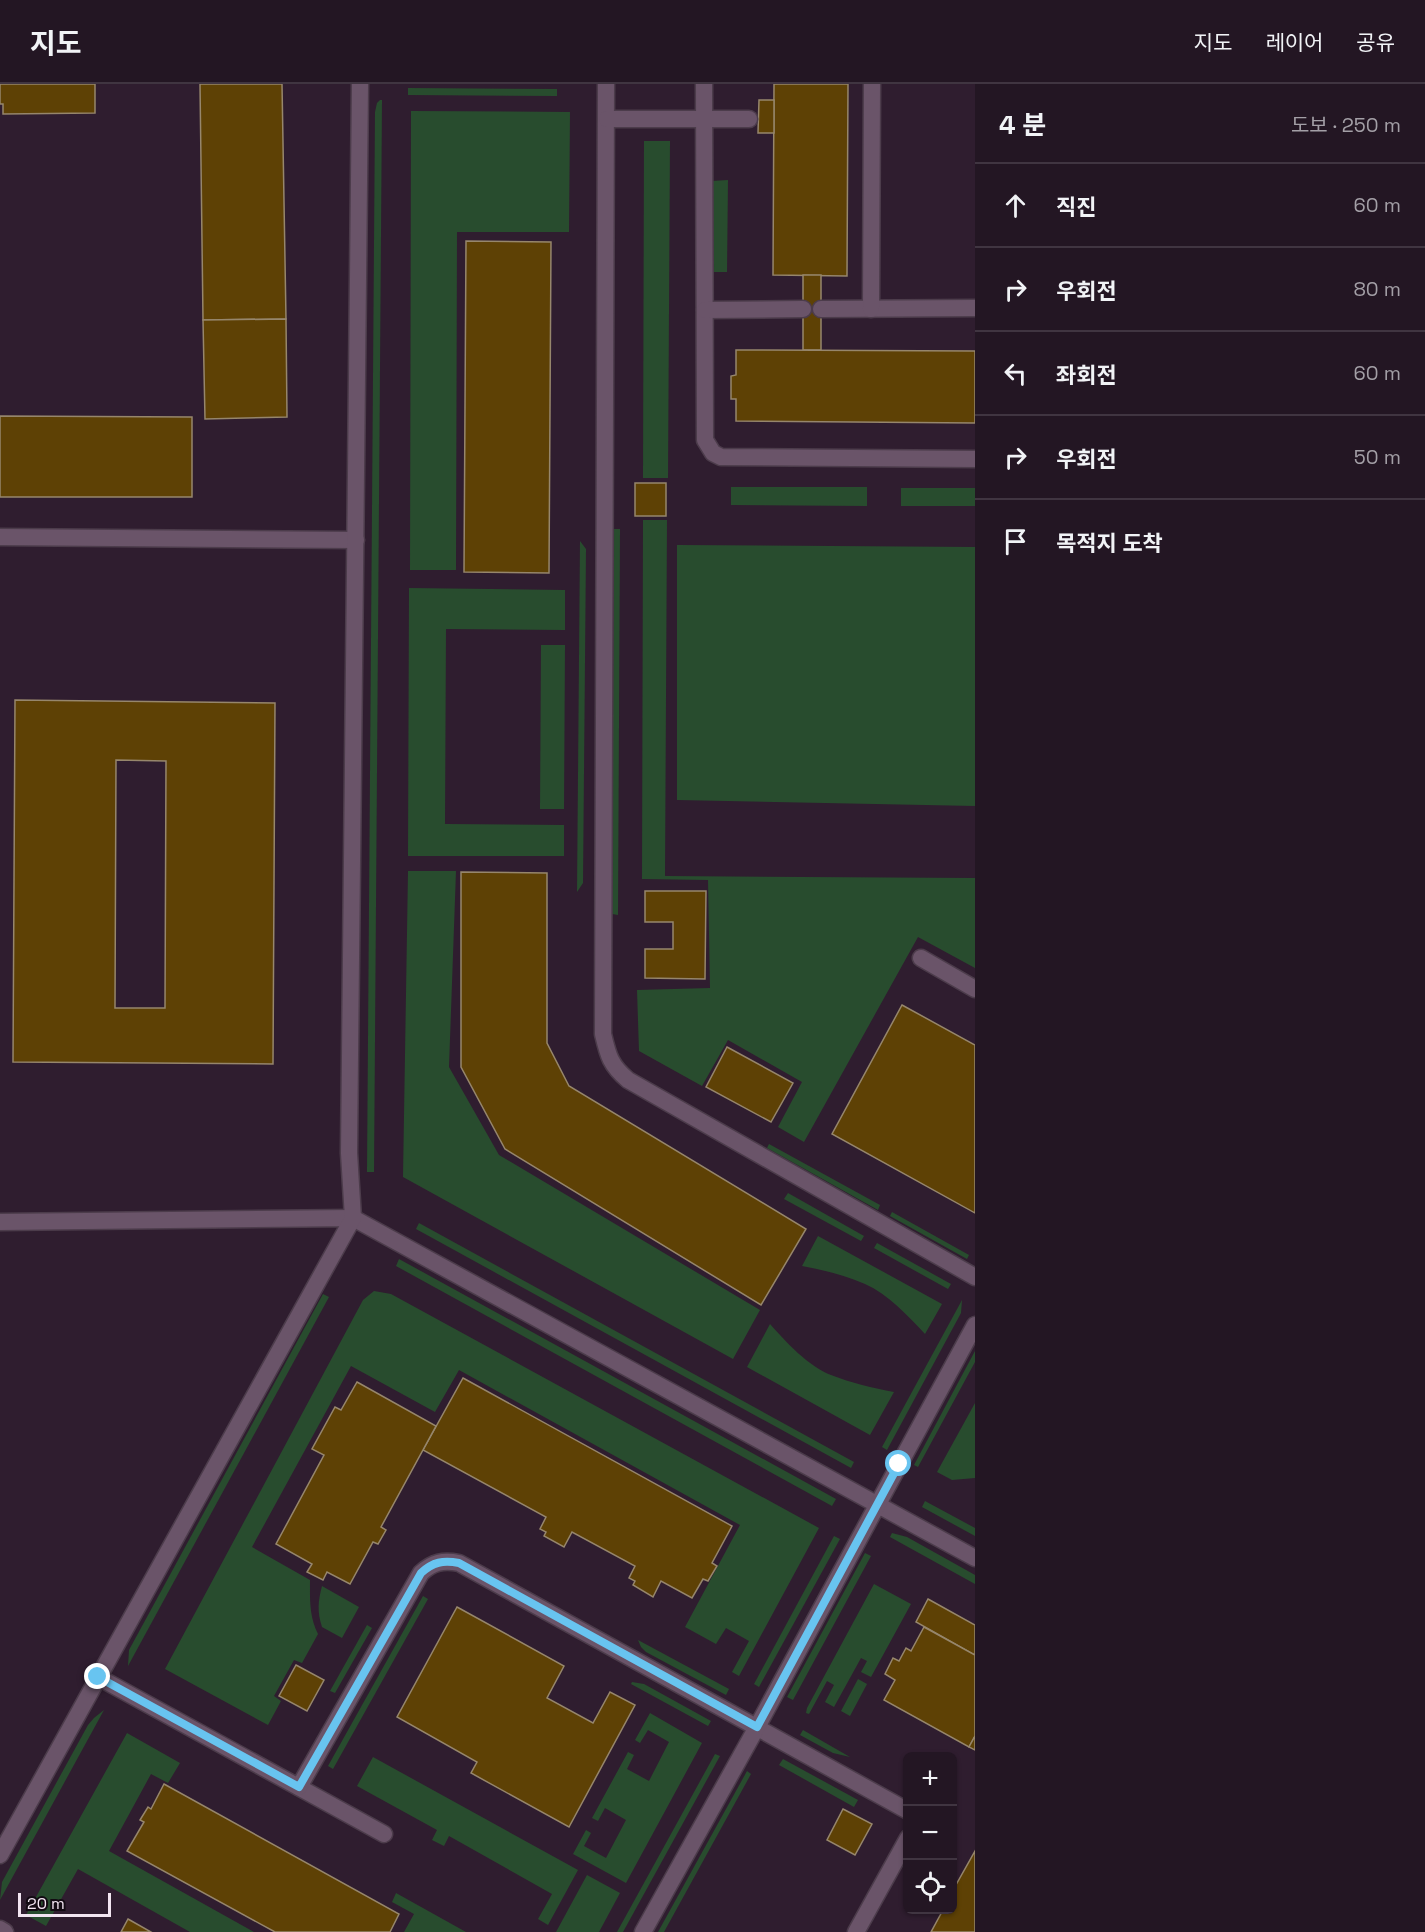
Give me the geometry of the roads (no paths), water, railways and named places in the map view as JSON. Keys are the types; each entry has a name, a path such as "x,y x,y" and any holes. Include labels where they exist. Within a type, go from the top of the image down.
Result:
{"street":[{"path":"0,1855 353,1218 349,1153 360,84"},
{"path":"606,84 603,1034 608,1055 616,1070 628,1080 975,1276"},
{"path":"705,84 705,440 713,453 721,457 975,459"},
{"path":"870,309 872,84"},
{"path":"607,119 749,119"},
{"path":"821,309 975,308"},
{"path":"705,310 803,309"},
{"path":"0,537 356,540"},
{"path":"921,958 975,988"},
{"path":"0,1222 353,1218 975,1558"},
{"path":"643,1932 975,1325"},
{"path":"299,1787 421,1573 438,1562 449,1561 459,1563 903,1808"},
{"path":"98,1677 384,1834"},
{"path":"855,1932 903,1847"},
{"path":"0,1929 5,1932"}]}
